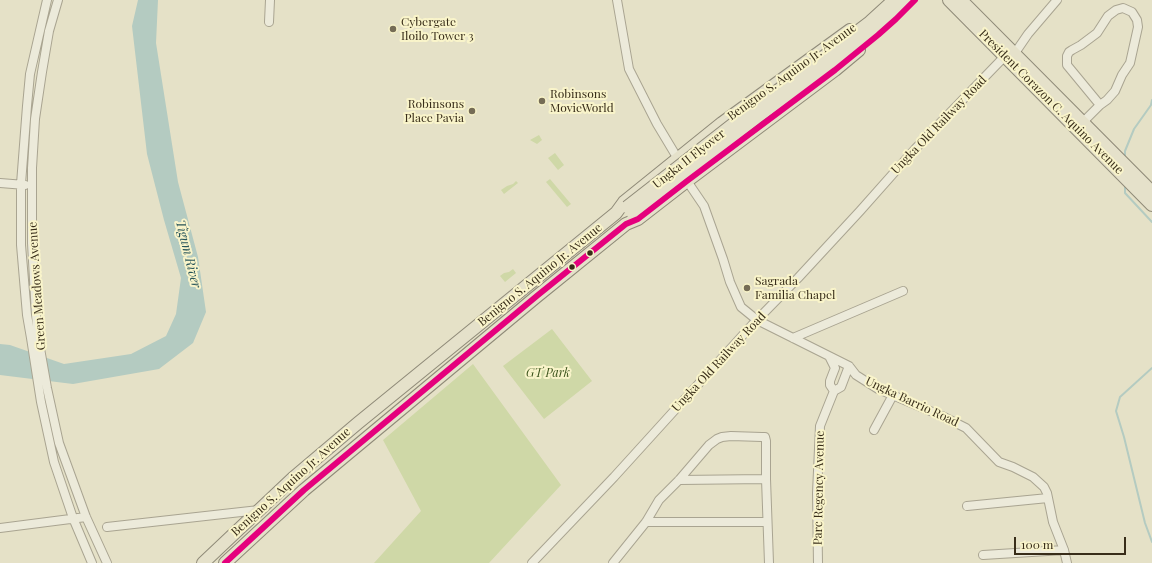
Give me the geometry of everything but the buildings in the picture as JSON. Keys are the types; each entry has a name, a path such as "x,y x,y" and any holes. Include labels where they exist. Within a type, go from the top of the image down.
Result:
{"main road":[{"name":"Benigno S. Aquino Jr. Avenue","path":"207,562 293,478 352,428 616,213 624,202 722,123 863,21 888,0"},
{"name":"Ungka II Flyover","path":"626,224 630,211 750,111 846,42 894,0"},
{"name":"Ungka II Flyover","path":"616,213 630,211 852,49 877,29 908,0"},
{"name":"Benigno S. Aquino Jr. Avenue","path":"225,563 304,490 523,308 626,224 638,220 801,94 835,70 896,19 915,0"},
{"name":"President Corazon C. Aquino Avenue","path":"949,0 1083,122 1152,192"},
{"name":"President Corazon C. Aquino Avenue","path":"961,0 1010,55 1152,205"},
{"path":"788,76 801,94"},
{"path":"514,296 523,308"}],"street":[{"name":"Green Meadows Avenue","path":"46,0 30,74 21,184 21,245 25,286 37,351 54,462 92,563"},
{"name":"Green Meadows Avenue","path":"34,338 35,286 32,243 32,168 35,119 49,31 58,0"},
{"path":"269,22 270,0"},
{"path":"617,0 629,69 657,124 678,159"},
{"name":"Ungka Old Railway Road","path":"532,563 614,477 757,320 850,222 915,149 1010,55 1057,0"},
{"path":"1083,122 1115,91 1122,75 1130,63 1138,27 1137,20 1132,12 1124,8 1112,12 1097,33 1069,52 1067,56 1067,65 1100,105"},
{"name":"Ungka Barrio Road","path":"687,181 704,206 730,282 741,307 757,320 849,366 862,380 878,389 942,416 966,428 1000,462 1033,477 1046,490 1053,522 1064,550 1067,563"},
{"path":"0,183 32,185"},
{"path":"25,286 35,286"},
{"path":"793,338 903,291"},
{"path":"830,357 835,368 830,381 830,385 834,391 841,387 849,366"},
{"name":"Parc Regency Avenue","path":"818,563 817,493 820,426 834,391"},
{"path":"874,430 893,395"},
{"name":"Green Meadows Avenue","path":"45,401 86,517 107,563"},
{"path":"613,563 646,522 659,500 679,480 709,445 716,439 731,436 764,437 766,441 769,563"},
{"path":"679,480 766,479"},
{"path":"967,506 1048,498"},
{"path":"107,527 259,510"},
{"path":"0,528 86,517"},
{"path":"646,522 767,522"},
{"path":"983,555 1064,550"}],"green space":[{"path":"539,135 542,140 537,144 530,140"},
{"path":"555,153 564,165 558,170 548,158"},
{"path":"550,179 571,204 567,207 546,182"},
{"path":"516,181 518,183 504,194 501,190"},
{"path":"513,269 516,273 505,282 500,276"},
{"name":"GT Park","path":"552,329 592,381 544,419 503,366"},
{"path":"473,364 561,485 489,563 374,563 421,511 383,440"}],"water":[{"name":"Tigum River","path":"138,0 158,0 156,43 178,182 198,257 206,312 193,343 159,369 73,384 0,375 0,344 10,345 64,364 131,354 166,336 176,314 181,278 147,154 132,26"}],"waterway":[{"path":"1125,159 1125,151 1134,129 1151,105 1152,100"},
{"path":"1125,186 1125,193 1152,222"},
{"path":"1152,368 1120,397 1116,411 1124,437 1145,523 1152,542"}],"transit line":[{"path":"225,563 304,490 538,295 626,224 638,219 835,70 878,35 915,0"}],"place":[{"name":"Cybergate Iloilo Tower 3","path":"393,29"},
{"name":"Robinsons MovieWorld","path":"542,101"},
{"name":"Robinsons Place Pavia","path":"472,111"},
{"name":"Sagrada Familia Chapel","path":"747,288"}]}
